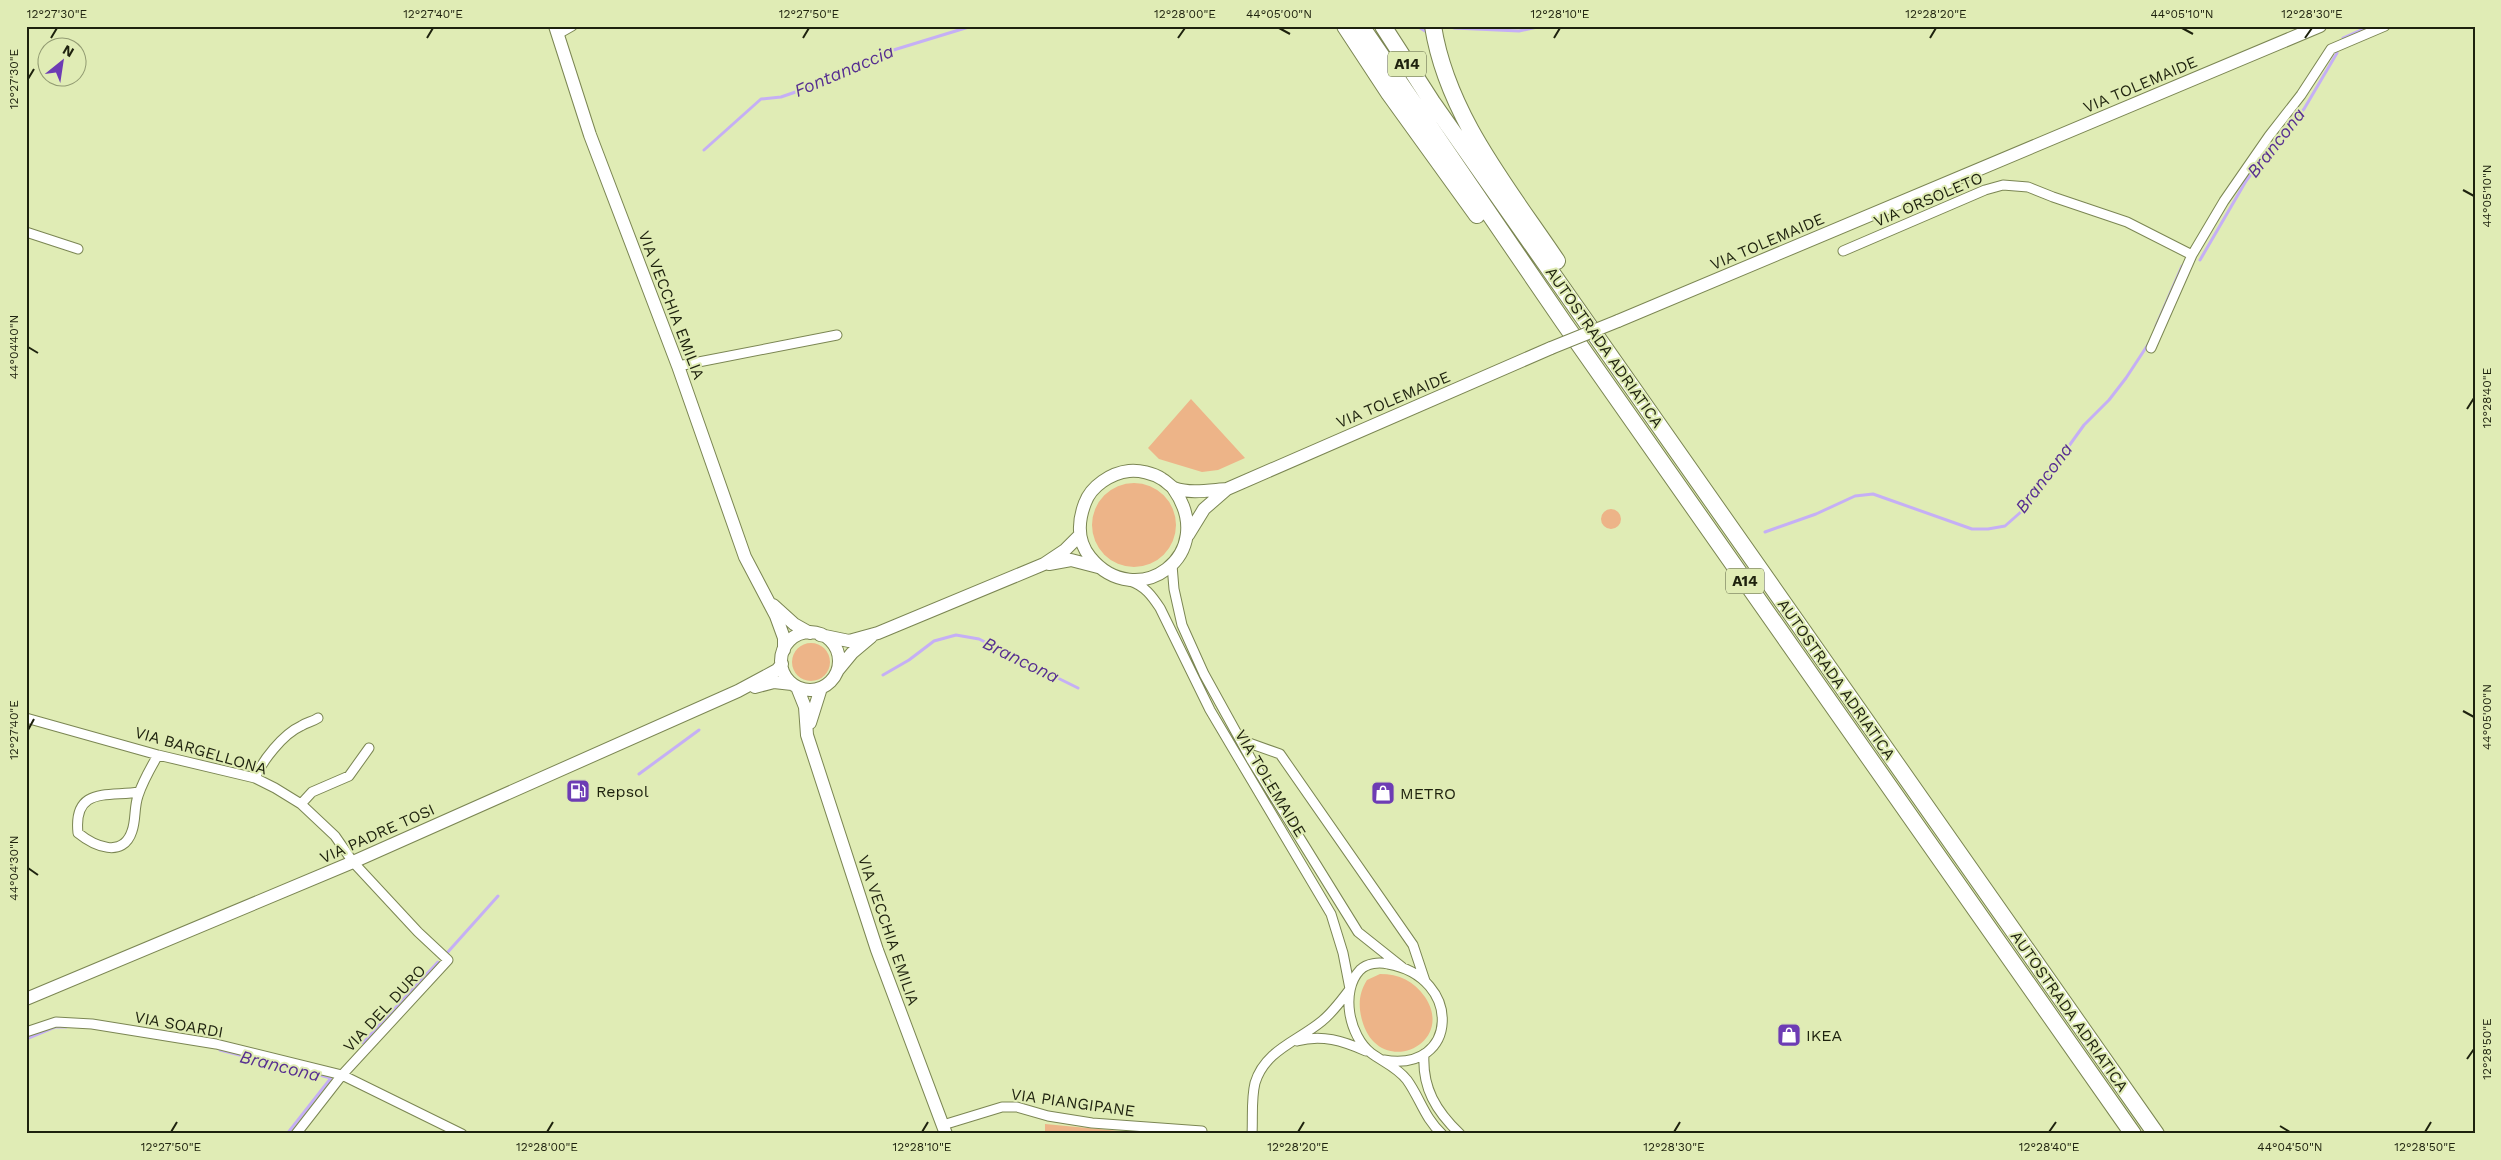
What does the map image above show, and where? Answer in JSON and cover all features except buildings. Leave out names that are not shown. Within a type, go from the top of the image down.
[{"type":"highway","points":[[1345,26],[1388,93],[1470,205],[1564,323]]},
{"type":"highway","name":"AUTOSTRADA ADRIATICA","points":[[1361,26],[1564,323],[2133,1134]]},
{"type":"highway","name":"AUTOSTRADA ADRIATICA","points":[[1383,26],[1432,102],[2156,1134]]},
{"type":"highway","points":[[1433,26],[1440,55],[1454,97],[1479,146],[1643,391],[1664,432]]},
{"type":"main road","name":"VIA TOLEMAIDE","points":[[1173,488],[1199,491],[1227,488],[1551,348],[2320,26]]},
{"type":"main road","name":"VIA VECCHIA EMILIA","points":[[556,30],[590,135],[678,366],[746,557],[763,594]]},
{"type":"main road","name":"VIA TOLEMAIDE","points":[[1098,567],[1086,552],[1080,534],[1080,516],[1087,498],[1099,484],[1113,475],[1129,471],[1145,472],[1160,478],[1173,488],[1183,502],[1188,518],[1188,535]]},
{"type":"main road","name":"VIA TOLEMAIDE","points":[[1044,564],[1071,560],[1098,567],[1112,576],[1128,580],[1144,580],[1159,574],[1172,565],[1183,551],[1188,535],[1204,509],[1227,488]]},
{"type":"main road","name":"VIA TOLEMAIDE","points":[[815,634],[849,641],[878,633],[1044,564],[1064,550],[1080,534]]},
{"type":"main road","points":[[763,594],[782,615],[802,629],[830,640],[839,656],[837,672]]},
{"type":"main road","points":[[763,594],[776,616],[784,638],[782,664],[786,678],[795,685]]},
{"type":"main road","name":"VIA TOLEMAIDE","points":[[821,688],[831,682],[837,672],[863,643],[878,633]]},
{"type":"main road","points":[[784,650],[790,640],[797,636],[815,634]]},
{"type":"main road","points":[[738,691],[777,670],[782,664]]},
{"type":"main road","points":[[738,691],[774,682],[795,685],[807,690],[821,688],[813,709],[808,735]]},
{"type":"main road","name":"VIA VECCHIA EMILIA","points":[[795,685],[804,707],[808,735],[877,950],[944,1129]]},
{"type":"main road","name":"VIA PADRE TOSI","points":[[26,999],[353,862],[738,691]]},
{"type":"street","points":[[556,30],[572,26]]},
{"type":"street","points":[[2151,348],[2192,255],[2230,193],[2269,136],[2301,95],[2331,49],[2385,26]]},
{"type":"street","name":"VIA ORSOLETO","points":[[1844,251],[1985,190],[2003,185],[2028,187],[2127,222],[2192,255]]},
{"type":"street","points":[[26,232],[78,249]]},
{"type":"street","points":[[678,366],[837,335]]},
{"type":"street","name":"VIA TOLEMAIDE","points":[[1172,565],[1174,589],[1182,625],[1204,674],[1238,736],[1358,932],[1402,967],[1425,981],[1435,991],[1441,1004],[1443,1018],[1441,1032],[1434,1044],[1424,1054],[1411,1060],[1398,1062],[1384,1060]]},
{"type":"street","name":"VIA TOLEMAIDE","points":[[1128,580],[1140,584],[1152,595],[1160,608],[1210,710],[1331,914],[1344,953],[1350,989],[1351,1018],[1361,1043],[1371,1053]]},
{"type":"street","name":"VIA BARGELLONA","points":[[26,718],[82,731],[158,755],[255,778],[301,804],[335,836],[353,862],[418,932],[448,960]]},
{"type":"street","points":[[255,778],[261,765],[281,742],[300,726],[311,723],[318,718]]},
{"type":"street","points":[[1238,736],[1249,743],[1280,754],[1413,945],[1425,981]]},
{"type":"street","points":[[301,804],[312,792],[350,776],[369,748]]},
{"type":"street","points":[[139,792],[101,794],[90,798],[82,805],[77,819],[78,833],[103,848],[114,848],[125,843],[132,831],[139,792],[158,755]]},
{"type":"street","name":"VIA DEL DURO","points":[[296,1134],[342,1076],[448,960]]},
{"type":"street","name":"VIA TOLEMAIDE","points":[[1252,1134],[1255,1083],[1273,1055],[1321,1022],[1339,1004],[1350,989],[1355,977],[1365,966],[1386,964],[1402,967]]},
{"type":"street","name":"VIA SOARDI","points":[[26,1032],[56,1022],[92,1024],[216,1044],[342,1076],[462,1134]]},
{"type":"street","name":"VIA TOLEMAIDE","points":[[1287,1044],[1308,1038],[1326,1038],[1347,1043],[1384,1060],[1399,1071],[1408,1082],[1425,1114],[1442,1134]]},
{"type":"street","points":[[1424,1054],[1423,1069],[1429,1093],[1443,1118],[1460,1134]]},
{"type":"street","name":"VIA PIANGIPANE","points":[[944,1129],[1002,1106],[1017,1107],[1048,1116],[1092,1123],[1202,1130]]},
{"type":"shaded area","points":[[1191,399],[1245,458],[1218,470],[1202,472],[1159,459],[1148,448]]},
{"type":"shaded area","points":[[1134,483],[1150,486],[1164,495],[1173,509],[1176,525],[1173,541],[1164,555],[1150,564],[1134,567],[1118,564],[1104,555],[1095,541],[1092,525],[1095,509],[1104,495],[1118,486]]},
{"type":"shaded area","points":[[1607,509],[1615,509],[1621,515],[1621,523],[1615,529],[1607,529],[1601,523],[1601,515]]},
{"type":"shaded area","points":[[811,643],[825,648],[830,662],[825,676],[811,681],[797,676],[792,662],[797,648]]},
{"type":"shaded area","points":[[1380,974],[1394,975],[1406,980],[1421,991],[1425,997],[1432,1014],[1431,1029],[1423,1041],[1412,1049],[1397,1052],[1383,1048],[1371,1038],[1362,1020],[1360,1004],[1362,990],[1367,980]]},
{"type":"shaded area","points":[[1045,1124],[1141,1133],[1141,1134],[1045,1134]]},
{"type":"waterway","name":"Fontanaccia","points":[[704,150],[761,99],[781,97],[813,86],[887,52],[972,26]]},
{"type":"waterway","name":"Fontanaccia","points":[[1417,26],[1425,31]]},
{"type":"waterway","name":"Fontanaccia","points":[[1454,28],[1519,31],[1542,26]]},
{"type":"waterway","name":"Brancona","points":[[2343,38],[2370,26]]},
{"type":"waterway","name":"Brancona","points":[[2200,260],[2246,181],[2284,130],[2304,109],[2337,53]]},
{"type":"waterway","name":"Brancona","points":[[2156,326],[2182,266]]},
{"type":"waterway","name":"Brancona","points":[[1765,532],[1816,514],[1855,496],[1873,494],[1972,529],[2005,526],[2022,511],[2084,425],[2109,400],[2126,378],[2149,343]]},
{"type":"waterway","name":"Brancona","points":[[883,675],[909,660],[934,641],[956,635],[979,639],[1078,688]]},
{"type":"waterway","name":"Brancona","points":[[639,774],[699,730]]},
{"type":"waterway","name":"Brancona","points":[[447,953],[498,896]]},
{"type":"waterway","name":"Brancona","points":[[363,1043],[438,962]]},
{"type":"waterway","name":"Brancona","points":[[26,1039],[55,1027],[66,1027]]},
{"type":"waterway","name":"Brancona","points":[[220,1050],[331,1078],[287,1134]]},
{"type":"place","name":"Repsol","points":[[578,791]]},
{"type":"place","name":"METRO","points":[[1383,793]]},
{"type":"place","name":"IKEA","points":[[1789,1035]]}]
